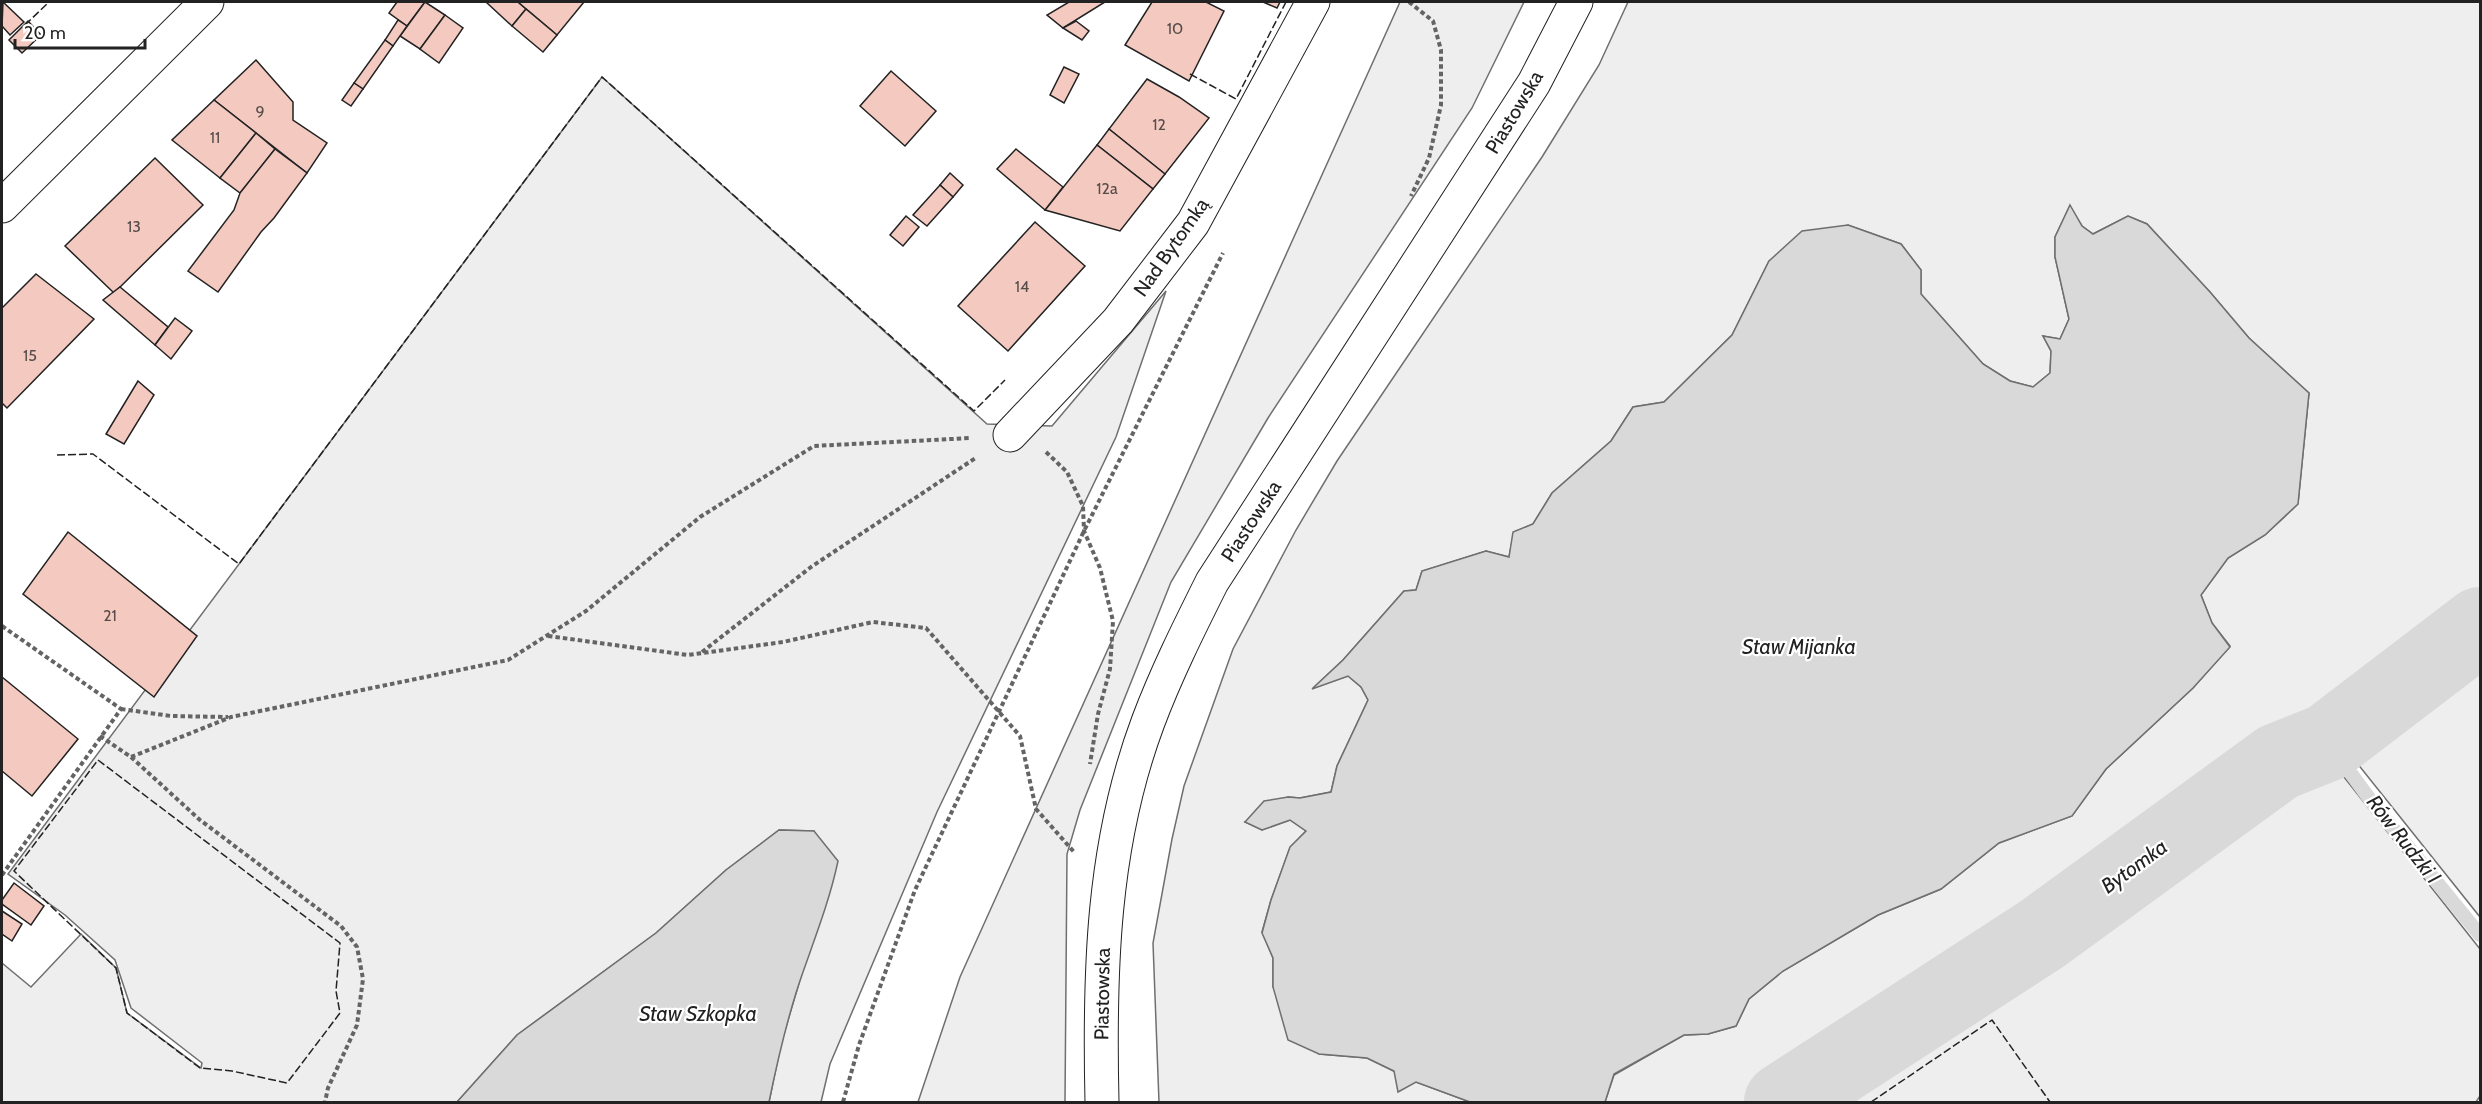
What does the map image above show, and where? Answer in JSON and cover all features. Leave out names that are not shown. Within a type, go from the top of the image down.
[{"type":"street","points":[[2,206],[207,2]]},
{"type":"street","name":"Nad Bytomką","points":[[1010,435],[1118,321],[1193,223],[1313,2]]},
{"type":"street","name":"Piastowska","points":[[1102,1102],[1100,1006],[1106,904],[1126,798],[1148,723],[1177,653],[1212,582],[1528,92],[1576,2]]},
{"type":"path","points":[[1409,2],[1433,21],[1441,50],[1441,105],[1429,158],[1411,197]]},
{"type":"path","points":[[843,1102],[859,1045],[915,890],[1084,531],[1227,245]]},
{"type":"path","points":[[700,653],[811,567],[1010,435]]},
{"type":"path","points":[[131,757],[231,717],[508,660],[586,611],[700,517],[814,446],[1010,435],[1041,447],[1067,472],[1083,506],[1084,531],[1100,568],[1113,621],[1110,669],[1098,714],[1090,768]]},
{"type":"path","points":[[547,636],[688,655],[783,642],[873,622],[926,628],[1020,736],[1035,809],[1080,858]]},
{"type":"path","points":[[2,626],[121,709],[171,716],[231,717]]},
{"type":"path","points":[[2,875],[121,709]]},
{"type":"path","points":[[100,736],[131,757],[200,820],[341,926],[357,947],[363,979],[357,1025],[328,1088],[325,1102]]},
{"type":"shaded area","points":[[1400,2],[1524,2],[1472,108],[1268,418],[1171,582],[1080,810],[1067,854],[1065,1102],[918,1102],[960,977]]},
{"type":"shaded area","points":[[1628,2],[2480,2],[2480,618],[2331,725],[2221,786],[2024,942],[1760,1102],[1605,1102],[1614,1075],[1684,1035],[1708,1034],[1736,1026],[1749,999],[1783,971],[1878,915],[1941,889],[1999,843],[2072,816],[2106,769],[2193,688],[2230,646],[2212,623],[2201,595],[2228,558],[2265,535],[2298,504],[2309,393],[2249,338],[2147,224],[2128,216],[2093,234],[2082,226],[2070,206],[2055,237],[2055,257],[2069,319],[2060,339],[2043,336],[2051,351],[2050,373],[2033,387],[2010,381],[1983,364],[1921,294],[1921,270],[1901,244],[1848,225],[1769,261],[1732,335],[1664,402],[1633,407],[1611,441],[1552,493],[1533,524],[1514,532],[1509,557],[1486,551],[1422,571],[1416,590],[1404,591],[1343,660],[1313,688],[1348,676],[1361,687],[1368,700],[1337,766],[1331,792],[1300,798],[1288,797],[1245,822],[1262,830],[1290,820],[1306,831],[1290,848],[1262,932],[1273,958],[1273,987],[1319,1054],[1367,1058],[1416,1082],[1470,1102],[1159,1102],[1153,943],[1184,786],[1233,649],[1296,530],[1337,461],[1542,157],[1599,65]]},
{"type":"shaded area","points":[[602,77],[987,424],[1052,426],[1166,291],[1116,437],[937,812],[830,1064],[821,1102],[769,1102],[781,1044],[802,973],[814,831],[779,830],[726,870],[656,933],[517,1035],[457,1102],[2,1102],[2,963],[31,987],[81,934],[116,968],[127,1013],[201,1068],[202,1063],[131,1008],[115,960],[65,915],[8,874]]},
{"type":"shaded area","points":[[2480,646],[2480,917],[2341,743]]},
{"type":"shaded area","points":[[2325,753],[2480,949],[2480,1096],[2476,1102],[1796,1102],[2037,950],[2283,770]]},
{"type":"water","name":"Staw Mijanka","points":[[2070,205],[2082,226],[2093,234],[2128,216],[2147,224],[2249,338],[2309,393],[2298,504],[2265,535],[2228,558],[2201,595],[2212,623],[2230,647],[2193,688],[2106,769],[2072,816],[1999,843],[1941,889],[1878,915],[1783,971],[1749,999],[1736,1026],[1708,1034],[1684,1035],[1614,1074],[1605,1102],[1470,1102],[1416,1082],[1398,1092],[1394,1071],[1367,1058],[1319,1054],[1288,1040],[1273,987],[1273,958],[1262,933],[1290,847],[1306,831],[1290,820],[1262,830],[1245,822],[1264,801],[1288,797],[1300,798],[1331,792],[1337,766],[1368,700],[1361,687],[1348,676],[1312,689],[1343,660],[1404,591],[1416,590],[1422,571],[1486,551],[1509,557],[1513,532],[1533,524],[1552,493],[1611,441],[1633,407],[1664,402],[1732,335],[1769,261],[1802,231],[1848,225],[1901,244],[1921,270],[1921,294],[1983,364],[2010,381],[2033,387],[2050,373],[2051,351],[2043,336],[2060,339],[2069,319],[2055,257],[2055,237]]},
{"type":"water","name":"Staw Szkopka","points":[[779,830],[814,831],[838,861],[827,903],[793,1004],[769,1102],[457,1102],[517,1035],[656,933],[726,870]]},
{"type":"building","points":[[3,2],[24,22],[10,35],[2,26]]},
{"type":"building","points":[[397,2],[425,2],[407,26],[389,13]]},
{"type":"building","points":[[425,2],[445,15],[420,49],[400,36]]},
{"type":"building","points":[[486,2],[518,2],[526,9],[512,26]]},
{"type":"building","points":[[518,2],[584,2],[557,35]]},
{"type":"building","points":[[1069,2],[1105,2],[1063,28],[1047,15]]},
{"type":"building","points":[[1152,2],[1206,2],[1224,11],[1189,81],[1125,45]]},
{"type":"building","points":[[1263,2],[1280,2],[1277,8]]},
{"type":"building","points":[[526,9],[557,35],[543,52],[512,26]]},
{"type":"building","points":[[445,15],[463,28],[439,63],[420,49]]},
{"type":"building","points":[[398,20],[407,26],[393,46],[385,40]]},
{"type":"building","points":[[28,21],[41,35],[22,53],[9,40]]},
{"type":"building","points":[[1076,21],[1089,31],[1082,40],[1063,28]]},
{"type":"building","points":[[385,40],[393,46],[363,89],[354,83]]},
{"type":"building","points":[[256,60],[293,102],[293,120],[327,143],[307,173],[214,100]]},
{"type":"building","points":[[1064,67],[1079,74],[1064,103],[1050,95]]},
{"type":"building","points":[[891,71],[936,111],[905,146],[860,106]]},
{"type":"building","points":[[1147,79],[1179,97],[1209,118],[1165,174],[1109,129]]},
{"type":"building","points":[[354,83],[363,89],[351,106],[342,100]]},
{"type":"building","points":[[214,100],[256,133],[220,178],[172,140]]},
{"type":"building","points":[[1109,129],[1165,174],[1153,189],[1097,145]]},
{"type":"building","points":[[256,133],[275,149],[240,193],[220,178]]},
{"type":"building","points":[[1097,145],[1153,189],[1120,231],[1045,210]]},
{"type":"building","points":[[275,149],[307,173],[218,292],[188,271],[234,210],[240,193]]},
{"type":"building","points":[[1016,149],[1063,187],[1045,210],[997,169]]},
{"type":"building","points":[[155,158],[203,205],[114,293],[65,246]]},
{"type":"building","points":[[950,173],[963,185],[953,197],[940,185]]},
{"type":"building","points":[[940,185],[953,197],[927,226],[913,215]]},
{"type":"building","points":[[906,216],[919,227],[903,246],[890,235]]},
{"type":"building","points":[[1035,222],[1085,266],[1008,351],[958,306]]},
{"type":"building","points":[[36,274],[94,319],[7,408],[2,403],[2,308]]},
{"type":"building","points":[[120,287],[168,327],[155,345],[103,300]]},
{"type":"building","points":[[175,318],[192,331],[171,359],[155,345]]},
{"type":"building","points":[[138,381],[154,395],[124,444],[106,434]]},
{"type":"building","points":[[68,532],[197,636],[154,697],[23,594]]},
{"type":"building","points":[[2,677],[78,739],[32,796],[2,771]]},
{"type":"building","points":[[14,883],[44,906],[31,925],[2,904],[2,900]]},
{"type":"building","points":[[2,911],[22,924],[12,941],[2,934]]},
{"type":"waterway","name":"Bytomka","points":[[1783,1102],[2042,934],[2278,762],[2328,742],[2480,626]]},
{"type":"waterway","name":"Rów Rudzki I","points":[[2328,742],[2374,805],[2480,935]]},
{"type":"fence","points":[[25,25],[49,2]]},
{"type":"fence","points":[[1190,74],[1236,99],[1286,2]]},
{"type":"fence","points":[[57,455],[93,454],[239,564],[602,77],[974,411],[1005,380]]},
{"type":"fence","points":[[98,760],[340,943],[336,991],[340,1013],[287,1083],[232,1071],[200,1068],[127,1013],[116,968],[14,871],[98,760]]},
{"type":"fence","points":[[1871,1102],[1992,1020],[2050,1102]]}]
